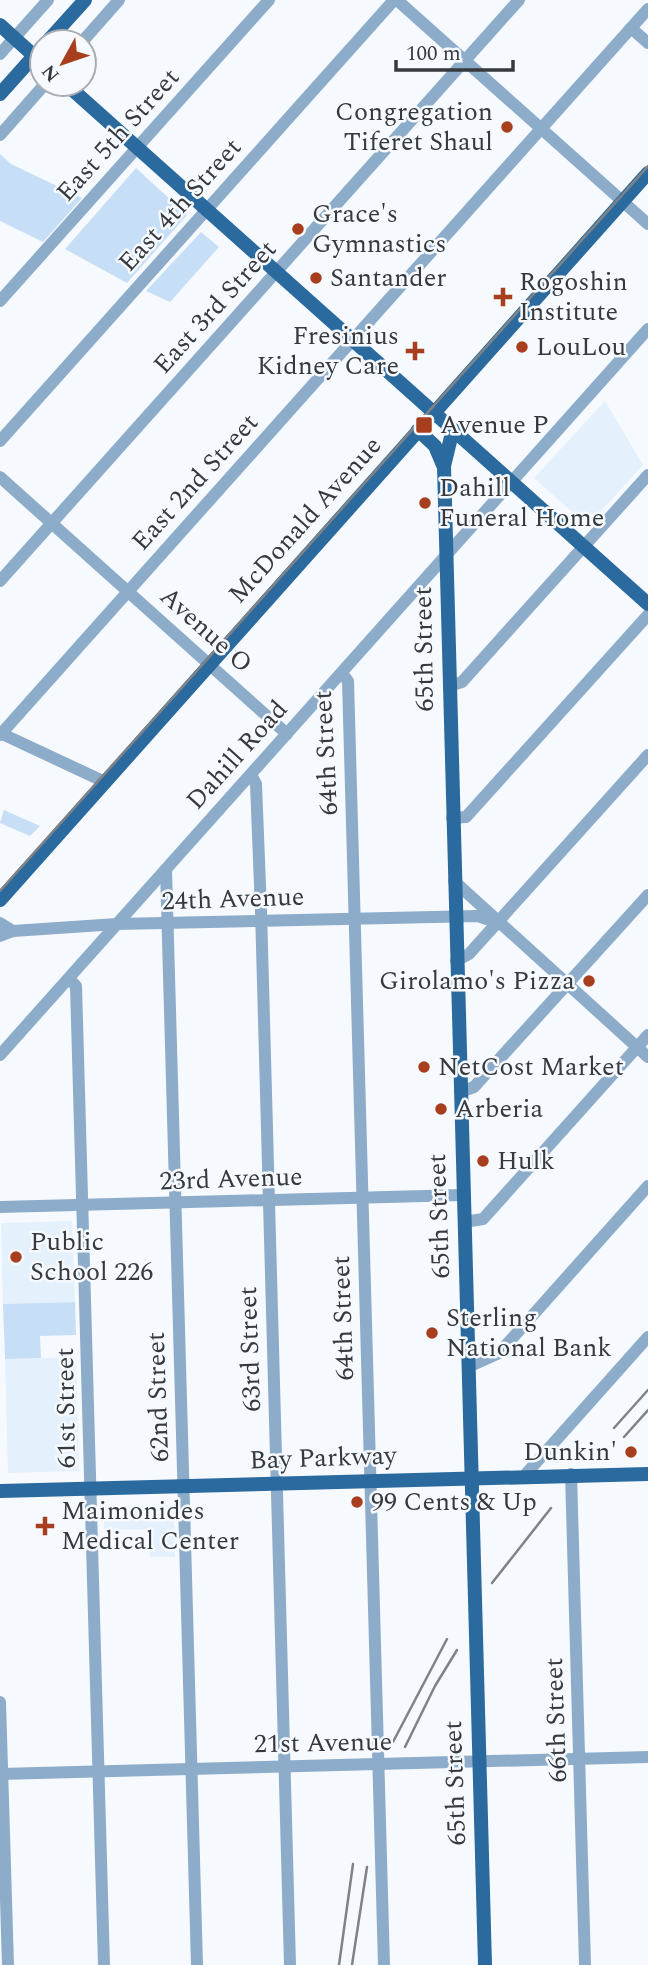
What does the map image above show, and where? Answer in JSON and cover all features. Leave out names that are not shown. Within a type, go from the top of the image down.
[{"type":"main road","points":[[60,28],[85,0]]},
{"type":"main road","points":[[0,25],[28,48]]},
{"type":"main road","points":[[0,94],[28,66]]},
{"type":"main road","points":[[82,98],[648,604]]},
{"type":"main road","name":"McDonald Avenue","points":[[0,900],[648,173]]},
{"type":"main road","name":"65th Street","points":[[453,429],[444,466],[485,1965]]},
{"type":"main road","points":[[418,430],[435,446],[444,466]]},
{"type":"main road","name":"Bay Parkway","points":[[0,1491],[525,1475],[648,1474]]},
{"type":"street","points":[[0,54],[48,0]]},
{"type":"street","points":[[94,28],[119,0]]},
{"type":"street","name":"East 5th Street","points":[[0,301],[269,0]]},
{"type":"street","points":[[396,0],[648,224]]},
{"type":"street","name":"East 4th Street","points":[[0,441],[396,0]]},
{"type":"street","name":"East 3rd Street","points":[[0,581],[519,0]]},
{"type":"street","name":"East 2nd Street","points":[[1,734],[648,9]]},
{"type":"street","points":[[631,28],[648,43]]},
{"type":"street","points":[[0,135],[33,98]]},
{"type":"street","name":"Dahill Road","points":[[0,1055],[648,329]]},
{"type":"street","points":[[449,686],[462,682],[648,475]]},
{"type":"street","name":"Avenue O","points":[[0,477],[287,734]]},
{"type":"street","points":[[452,818],[466,817],[648,615]]},
{"type":"street","name":"64th Street","points":[[342,673],[348,681],[384,1965]]},
{"type":"street","points":[[1,734],[105,782]]},
{"type":"street","points":[[456,961],[469,954],[498,923],[648,755]]},
{"type":"street","name":"63rd Street","points":[[251,775],[256,783],[261,921],[290,1965]]},
{"type":"street","name":"62nd Street","points":[[166,869],[197,1965]]},
{"type":"street","points":[[454,881],[648,1057]]},
{"type":"street","points":[[460,1092],[474,1087],[648,895]]},
{"type":"street","points":[[455,916],[478,916],[498,923]]},
{"type":"street","name":"24th Avenue","points":[[0,936],[13,931],[117,924],[455,916]]},
{"type":"street","points":[[0,923],[13,931]]},
{"type":"street","name":"61st Street","points":[[69,979],[76,986],[104,1965]]},
{"type":"street","points":[[464,1222],[482,1219],[648,1035]]},
{"type":"street","points":[[468,1367],[499,1353],[648,1186]]},
{"type":"street","name":"23rd Avenue","points":[[0,1208],[463,1195]]},
{"type":"street","points":[[525,1475],[648,1337]]},
{"type":"street","name":"66th Street","points":[[571,1474],[585,1965]]},
{"type":"street","points":[[0,1702],[8,1965]]},
{"type":"street","name":"21st Avenue","points":[[1,1774],[648,1757]]},
{"type":"shaded area","points":[[0,154],[11,164],[82,198],[43,242],[0,221]]},
{"type":"shaded area","points":[[136,168],[187,215],[127,283],[65,249]]},
{"type":"shaded area","points":[[201,232],[219,247],[170,302],[146,291]]},
{"type":"shaded area","points":[[605,401],[643,465],[588,526],[534,478]]},
{"type":"shaded area","points":[[4,810],[40,826],[30,836],[0,823]]},
{"type":"shaded area","points":[[72,1221],[75,1302],[3,1304],[1,1223]]},
{"type":"shaded area","points":[[75,1302],[76,1335],[40,1336],[41,1358],[5,1359],[3,1304]]},
{"type":"shaded area","points":[[76,1357],[79,1471],[8,1473],[5,1359]]},
{"type":"shaded area","points":[[174,1505],[175,1557],[150,1557],[149,1529],[104,1530],[103,1506]]},
{"type":"railway","points":[[0,891],[648,166]]},
{"type":"railway","points":[[614,1428],[648,1390]]},
{"type":"railway","points":[[624,1437],[648,1410]]},
{"type":"railway","points":[[492,1583],[551,1508]]},
{"type":"railway","points":[[393,1742],[447,1639]]},
{"type":"railway","points":[[405,1747],[435,1686],[457,1650]]},
{"type":"railway","points":[[339,1965],[353,1864]]},
{"type":"railway","points":[[352,1965],[367,1867]]},
{"type":"place","name":"Congregation Tiferet Shaul","points":[[507,127]]},
{"type":"place","name":"Grace's Gymnastics","points":[[298,229]]},
{"type":"place","name":"Santander","points":[[316,278]]},
{"type":"place","name":"Rogoshin Institute","points":[[503,297]]},
{"type":"place","name":"LouLou","points":[[522,347]]},
{"type":"place","name":"Fresinius Kidney Care","points":[[415,351]]},
{"type":"place","name":"Avenue P","points":[[424,425]]},
{"type":"place","name":"Dahill Funeral Home","points":[[425,503]]},
{"type":"place","name":"Girolamo's Pizza","points":[[589,981]]},
{"type":"place","name":"NetCost Market","points":[[424,1067]]},
{"type":"place","name":"Arberia","points":[[441,1109]]},
{"type":"place","name":"Hulk","points":[[483,1161]]},
{"type":"place","name":"Public School 226","points":[[16,1257]]},
{"type":"place","name":"Sterling National Bank","points":[[432,1333]]},
{"type":"place","name":"Dunkin'","points":[[631,1452]]},
{"type":"place","name":"99 Cents & Up","points":[[357,1502]]},
{"type":"place","name":"Maimonides Medical Center","points":[[45,1526]]}]
